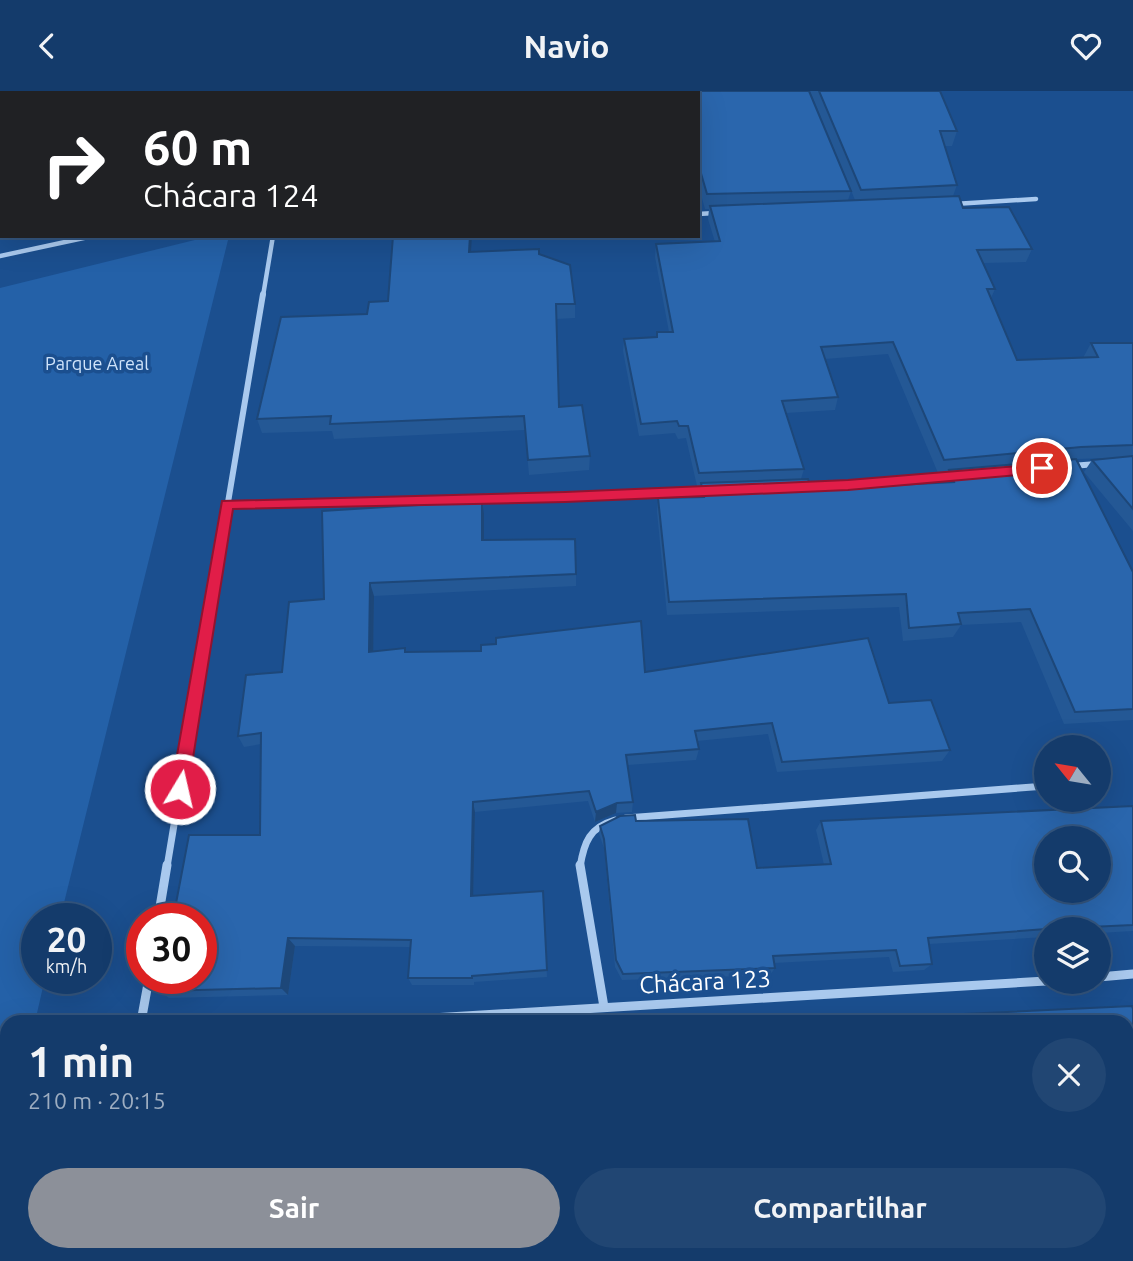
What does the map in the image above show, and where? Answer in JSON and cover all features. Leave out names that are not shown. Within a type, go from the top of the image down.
[{"type":"street","points":[[945,205],[1036,199]]},
{"type":"street","points":[[700,214],[724,213]]},
{"type":"street","points":[[0,256],[84,238]]},
{"type":"street","points":[[161,903],[273,238]]},
{"type":"street","points":[[1068,467],[1107,464]]},
{"type":"street","points":[[793,487],[964,476]]},
{"type":"street","points":[[227,504],[712,491]]},
{"type":"street","points":[[604,1007],[580,865],[589,834],[600,824],[618,819],[745,807],[1034,787]]},
{"type":"street","points":[[1111,976],[1133,974]]},
{"type":"street","name":"Chácara 123","points":[[477,1015],[1034,982]]},
{"type":"street","points":[[142,1015],[146,994]]},
{"type":"green space","name":"Parque Areal","points":[[203,238],[229,238],[64,903],[21,903],[21,994],[41,994],[37,1015],[0,1015],[0,288]]},
{"type":"building","points":[[700,91],[809,91],[851,191],[707,194],[700,170]]},
{"type":"building","points":[[819,91],[940,91],[957,131],[940,131],[957,185],[861,190]]},
{"type":"building","points":[[959,196],[963,208],[1009,207],[1032,249],[977,250],[995,289],[987,289],[1017,360],[1098,357],[1091,343],[1133,343],[1133,445],[1081,447],[944,460],[893,342],[821,347],[838,397],[782,401],[804,469],[699,473],[688,426],[679,426],[677,421],[641,424],[624,339],[657,337],[657,332],[673,332],[656,244],[720,241],[710,206]]},
{"type":"building","points":[[393,238],[470,238],[469,252],[539,249],[539,254],[570,265],[575,304],[556,304],[559,407],[582,405],[590,456],[528,460],[524,416],[330,424],[331,416],[257,419],[281,317],[367,314],[369,302],[388,301]]},
{"type":"building","points":[[1133,456],[1133,509],[1092,460]]},
{"type":"building","points":[[1076,459],[1133,572],[1133,709],[1075,712],[1030,609],[958,613],[961,624],[909,628],[906,594],[669,602],[658,498],[704,497],[701,483],[808,479],[811,489],[816,489],[954,482],[949,470]]},
{"type":"building","points":[[482,501],[482,540],[575,539],[576,574],[370,583],[369,652],[405,648],[405,652],[481,651],[481,645],[496,644],[496,638],[641,621],[645,672],[868,638],[889,703],[931,700],[950,750],[782,762],[772,723],[695,731],[699,749],[626,755],[633,802],[617,803],[596,812],[589,791],[473,802],[471,896],[543,891],[547,970],[472,978],[408,978],[411,940],[288,938],[281,988],[217,990],[217,903],[176,903],[189,835],[260,835],[261,733],[238,736],[246,675],[282,672],[289,602],[324,599],[322,511]]},
{"type":"building","points":[[1133,806],[1133,925],[1111,926],[1111,917],[1034,917],[1034,930],[928,938],[932,964],[900,966],[896,950],[773,956],[775,968],[623,974],[616,960],[604,839],[600,826],[620,816],[635,815],[636,821],[748,819],[757,868],[831,864],[821,821],[1034,811],[1111,812],[1111,807]]},
{"type":"building","points":[[1132,1006],[1133,1009],[1133,1015],[943,1015]]},
{"type":"route","points":[[180,789],[227,504],[565,497],[873,484],[1042,468]]}]
